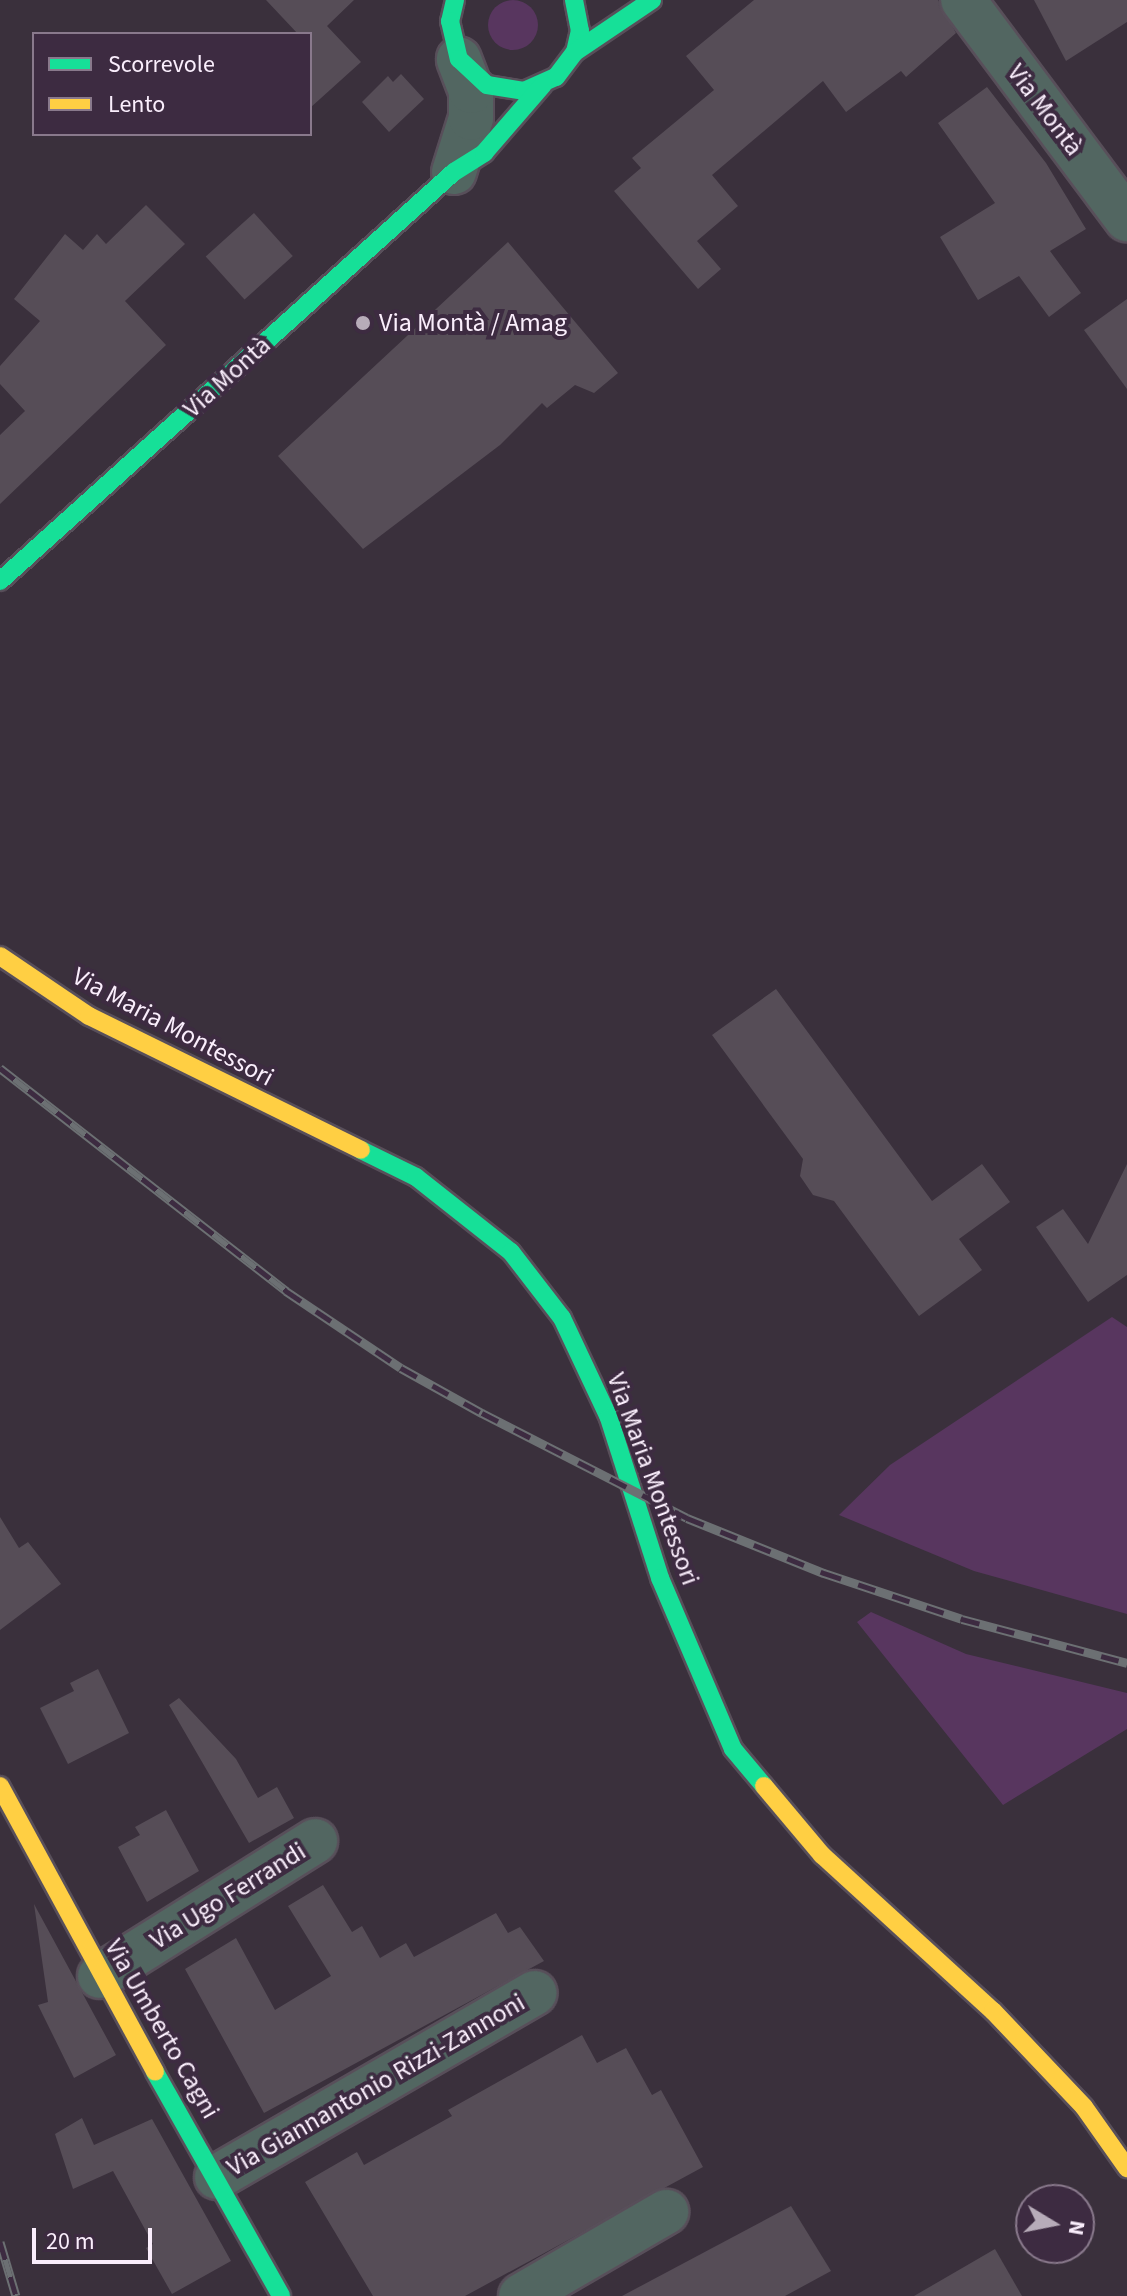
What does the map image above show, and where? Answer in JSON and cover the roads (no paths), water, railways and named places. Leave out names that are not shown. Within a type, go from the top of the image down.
[{"type":"street","points":[[439,0],[471,91],[471,118],[454,172]]},
{"type":"street","points":[[455,0],[454,40],[487,85],[505,91],[543,85]]},
{"type":"street","points":[[574,0],[580,31],[575,52]]},
{"type":"street","name":"Via Montà","points":[[0,581],[454,172],[509,130],[543,85],[575,52],[652,0]]},
{"type":"street","name":"Via Montà","points":[[963,0],[1127,219]]},
{"type":"street","name":"Via Maria Montessori","points":[[0,956],[89,1016],[416,1177],[511,1252],[562,1318],[609,1418],[660,1578],[733,1749],[822,1855],[993,2011],[1084,2107],[1127,2168]]},
{"type":"street","name":"Via Umberto Cagni","points":[[0,1786],[100,1976],[217,2177],[281,2296]]},
{"type":"street","name":"Via Ugo Ferrandi","points":[[100,1976],[315,1841]]},
{"type":"street","name":"Via Giannantonio Rizzi-Zannoni","points":[[217,2177],[535,1993]]},
{"type":"street","points":[[521,2296],[666,2212]]},
{"type":"railway","points":[[0,1068],[286,1291],[401,1368],[482,1413],[687,1518],[824,1573],[962,1619],[1127,1663]]},
{"type":"railway","points":[[0,2242],[16,2296]]},
{"type":"place","name":"Via Montà / Amag","points":[[363,323]]}]
